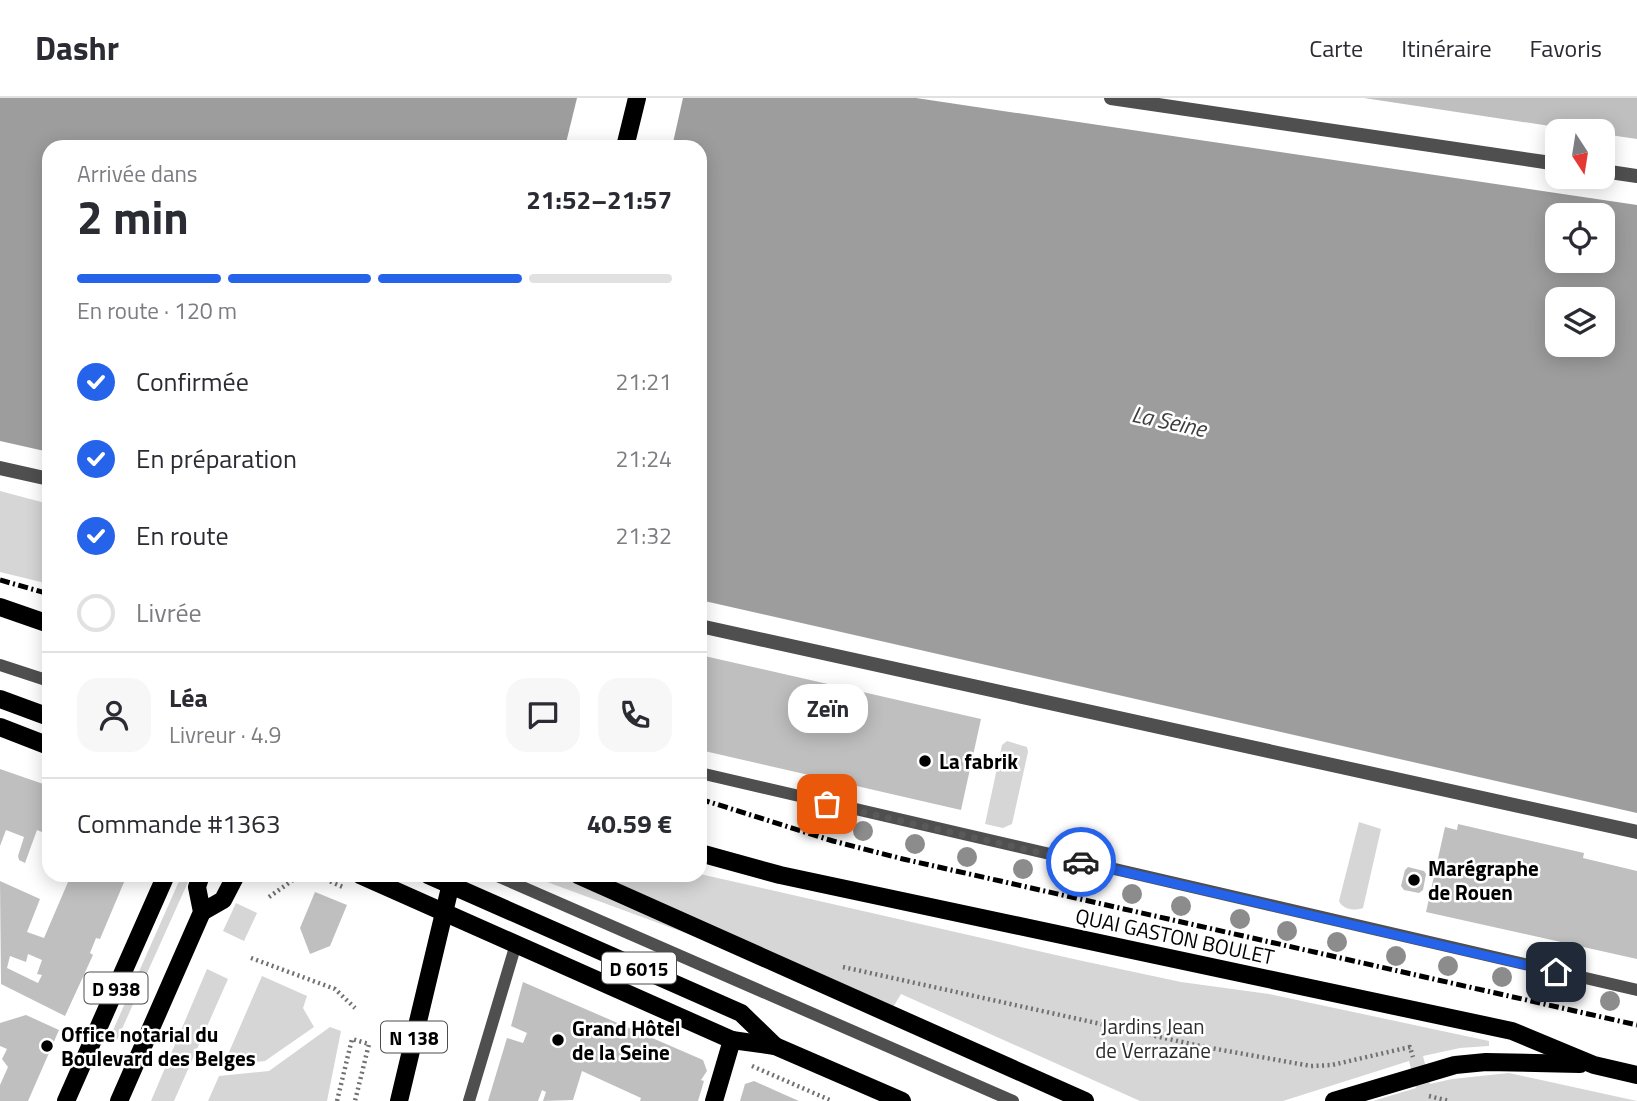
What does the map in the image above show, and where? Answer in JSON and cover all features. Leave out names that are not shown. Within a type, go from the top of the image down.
[{"type":"main road","points":[[627,140],[637,98]]},
{"type":"main road","points":[[0,607],[42,622]]},
{"type":"main road","points":[[0,699],[42,714]]},
{"type":"main road","points":[[0,727],[42,743]]},
{"type":"main road","name":"QUAI GASTON BOULET","points":[[707,855],[780,875],[1512,1031],[1594,1065],[1637,1074]]},
{"type":"main road","name":"D 938","points":[[66,1101],[163,882]]},
{"type":"main road","points":[[119,1101],[202,912],[197,887],[199,882]]},
{"type":"main road","points":[[202,912],[223,900],[232,882]]},
{"type":"main road","name":"D 6015","points":[[376,882],[732,1040],[775,1046],[902,1101]]},
{"type":"main road","name":"D 6015","points":[[444,882],[741,1013],[775,1046]]},
{"type":"main road","name":"N 138","points":[[399,1101],[451,882]]},
{"type":"main road","points":[[594,882],[1085,1101]]},
{"type":"main road","points":[[714,1101],[732,1040]]},
{"type":"main road","points":[[1334,1101],[1455,1065],[1486,1062],[1594,1065]]},
{"type":"street","points":[[1111,98],[1545,162]]},
{"type":"street","points":[[1615,173],[1637,176]]},
{"type":"street","points":[[0,468],[42,477]]},
{"type":"street","points":[[707,628],[1637,832]]},
{"type":"lane","points":[[0,665],[42,679]]},
{"type":"lane","points":[[707,775],[1637,990]]},
{"type":"lane","points":[[511,882],[1013,1101]]},
{"type":"lane","points":[[470,1101],[516,944]]},
{"type":"path","points":[[270,897],[290,882]]},
{"type":"path","points":[[251,958],[335,989],[355,1008]]},
{"type":"path","points":[[839,967],[1205,1047],[1311,1066],[1332,1065],[1410,1047],[1427,1098],[1449,1101]]},
{"type":"path","points":[[337,1101],[352,1039],[369,1044],[355,1101]]},
{"type":"path","points":[[752,1066],[832,1101]]},
{"type":"green space","points":[[0,491],[42,502],[42,582],[0,572]]},
{"type":"green space","points":[[1007,741],[1027,747],[1028,752],[1012,824],[1003,828],[985,824],[1002,745]]},
{"type":"green space","points":[[1359,822],[1381,829],[1363,908],[1353,909],[1346,908],[1339,901]]},
{"type":"green space","name":"Jardins Jean de Verrazane","points":[[707,876],[1181,982],[1269,994],[1489,1041],[1489,1046],[1460,1048],[1423,1056],[1430,1084],[1509,1073],[1637,1101],[1373,1101],[1416,1088],[1409,1061],[1283,1101],[1140,1101],[901,994],[892,1009],[547,882],[707,882]]},
{"type":"green space","points":[[179,882],[188,882],[117,1040],[110,1037]]},
{"type":"green space","points":[[236,903],[257,913],[244,941],[223,931]]},
{"type":"green space","points":[[207,969],[228,979],[174,1101],[151,1101]]},
{"type":"green space","points":[[262,976],[307,996],[303,1008],[314,1027],[265,1061],[223,1066]]},
{"type":"green space","points":[[330,1027],[341,1031],[327,1101],[208,1101],[219,1076],[269,1071]]},
{"type":"water","name":"La Seine","points":[[0,98],[916,98],[1637,205],[1637,813],[707,602],[707,140],[42,140],[42,450],[0,441]]},
{"type":"pier","points":[[577,98],[683,98],[674,140],[567,140]]},
{"type":"building","points":[[1364,98],[1637,98],[1637,139],[1615,136],[1615,119],[1545,119],[1545,125]]},
{"type":"building","points":[[707,657],[981,719],[961,810],[707,752]]},
{"type":"building","points":[[0,769],[42,784],[42,832],[37,830],[25,863],[19,860],[18,856],[24,837],[6,830],[0,846]]},
{"type":"building","points":[[1458,824],[1584,853],[1583,858],[1637,871],[1637,959],[1426,912],[1445,827],[1457,830]]},
{"type":"building","name":"Marégraphe de Rouen","points":[[1408,867],[1426,874],[1423,890],[1419,893],[1404,890],[1401,886]]},
{"type":"building","points":[[0,881],[40,899],[27,932],[44,938],[68,882],[124,882],[100,939],[96,938],[90,953],[93,955],[65,1016],[1,984]],"holes":[[[28,954],[42,960],[37,974],[42,975],[38,983],[7,968],[10,956],[26,962]]]},
{"type":"building","points":[[315,892],[347,905],[330,946],[310,954],[300,928]]},
{"type":"building","points":[[523,982],[703,1060],[707,1071],[701,1080],[704,1081],[698,1101],[640,1101],[641,1098],[582,1071],[573,1100],[543,1101],[546,1092],[542,1090],[538,1101],[488,1101],[507,1038],[523,1043],[527,1033],[511,1026]]},
{"type":"building","points":[[26,1015],[59,1030],[28,1101],[0,1101],[0,1085],[8,1067],[2,1059],[7,1049],[0,1046],[0,1023]]},
{"type":"building","points":[[754,1081],[799,1101],[740,1101],[745,1084]]},
{"type":"railway","points":[[0,580],[42,592]]},
{"type":"railway","points":[[707,801],[833,841],[903,859],[1637,1025]]},
{"type":"way so far","points":[[827,804],[1081,862]]},
{"type":"place","name":"La fabrik","points":[[925,761]]},
{"type":"place","name":"Zeïn","points":[[827,804]]},
{"type":"place","name":"Marégraphe de Rouen","points":[[1414,880]]},
{"type":"place","name":"Grand Hôtel de la Seine","points":[[558,1040]]},
{"type":"place","name":"Office notarial du Boulevard des Belges","points":[[47,1046]]},
{"type":"route","points":[[1081,862],[1556,972]]}]
